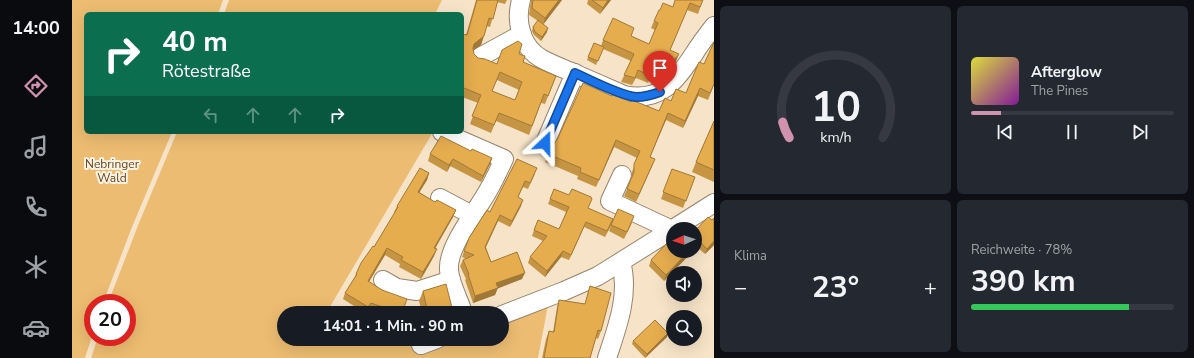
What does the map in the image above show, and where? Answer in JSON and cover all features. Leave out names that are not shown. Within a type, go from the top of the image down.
[{"type":"street","points":[[521,0],[518,12],[518,24],[532,51],[541,58],[624,95],[635,97],[648,96],[660,92],[678,77],[714,26]]},
{"type":"street","points":[[480,57],[522,34]]},
{"type":"street","points":[[545,143],[575,73]]},
{"type":"street","points":[[447,134],[504,158],[490,188],[454,246],[449,259],[451,280],[460,306]]},
{"type":"street","points":[[622,175],[610,201],[666,226]]},
{"type":"street","points":[[440,198],[472,215]]},
{"type":"street","points":[[684,222],[714,203]]},
{"type":"street","points":[[509,312],[584,283],[666,233]]},
{"type":"street","points":[[607,358],[615,332],[624,291],[624,271],[621,262]]},
{"type":"street","points":[[383,280],[397,288],[417,291],[451,280]]},
{"type":"green space","name":"Nebringer Wald","points":[[72,0],[223,0],[219,12],[84,12],[84,134],[171,134],[132,227],[106,294],[84,294],[84,346],[89,346],[85,358],[72,358]]},
{"type":"green space","points":[[229,0],[442,0],[436,12],[225,12]]},
{"type":"green space","points":[[176,134],[432,134],[330,306],[277,306],[277,346],[427,346],[432,348],[437,346],[509,346],[509,319],[548,305],[538,358],[91,358],[95,346],[136,346],[136,294],[111,294]]},
{"type":"building","points":[[477,0],[498,0],[493,19],[489,18],[484,36],[474,44],[474,54],[478,58],[497,64],[502,50],[518,41],[522,44],[519,54],[525,56],[523,62],[556,76],[548,96],[544,94],[532,126],[499,113],[494,125],[472,116],[481,95],[464,88],[464,34],[467,35]],"holes":[[[500,72],[522,82],[515,100],[492,91]]]},
{"type":"building","points":[[533,0],[559,0],[545,18],[532,8]]},
{"type":"building","points":[[592,0],[608,0],[603,8]]},
{"type":"building","points":[[675,0],[703,0],[700,7],[690,3],[670,50],[679,54],[673,61],[660,55],[651,76],[638,70],[635,78],[624,75],[634,54],[603,40],[613,18],[634,28],[631,36],[649,44],[658,23],[654,21],[663,3],[673,7]]},
{"type":"building","points":[[538,20],[548,28],[542,37],[535,32],[533,27]]},
{"type":"building","points":[[714,42],[714,84],[710,93],[700,88],[685,121],[668,113],[650,157],[655,159],[639,194],[627,189],[634,172],[634,164],[640,151],[616,140],[599,180],[580,172],[581,168],[548,154],[552,145],[557,140],[583,83],[612,96],[613,94],[631,102],[632,100],[659,111],[665,98],[671,101],[676,89],[686,93],[699,62],[704,64]]},
{"type":"building","points":[[594,43],[604,47],[598,61],[588,57]]},
{"type":"building","points":[[714,121],[714,170],[696,162]]},
{"type":"building","points":[[441,136],[471,151],[472,149],[492,158],[483,176],[453,159],[449,165],[430,154]]},
{"type":"building","points":[[517,159],[537,168],[530,183],[525,181],[518,197],[523,200],[512,221],[500,215],[485,247],[491,262],[517,252],[525,273],[496,283],[498,288],[475,296],[469,274],[463,260],[474,255],[464,251],[469,238],[487,210],[490,212]]},
{"type":"building","points":[[420,168],[429,173],[418,192],[435,202],[437,200],[456,210],[434,248],[437,249],[423,272],[401,260],[403,257],[387,248],[368,281],[382,290],[407,299],[404,306],[380,306],[371,303],[369,306],[366,306],[345,293],[357,274],[361,263],[373,246],[374,247],[398,207],[397,206]]},
{"type":"building","points":[[672,169],[695,177],[686,201],[663,192]]},
{"type":"building","points":[[554,189],[569,195],[572,189],[591,197],[592,199],[588,208],[613,219],[607,231],[586,222],[571,255],[563,251],[547,271],[530,257],[547,236],[534,230],[538,220],[559,229],[569,207],[550,199]]},
{"type":"building","points":[[618,209],[634,216],[627,232],[611,225]]},
{"type":"building","points":[[708,217],[712,220],[714,218],[714,241],[707,249],[702,244],[702,223]]},
{"type":"building","points":[[666,244],[666,258],[682,258],[675,266],[666,266],[666,275],[651,260]]},
{"type":"building","points":[[446,284],[452,306],[426,306],[423,291]]},
{"type":"building","points":[[590,286],[611,293],[601,331],[598,330],[590,358],[544,358],[549,331],[554,332],[559,300],[585,304]]},
{"type":"building","points":[[655,320],[666,331],[666,335],[647,354],[633,341]]},
{"type":"route","points":[[545,143],[575,73],[624,95],[635,97],[648,96],[660,92]]}]
